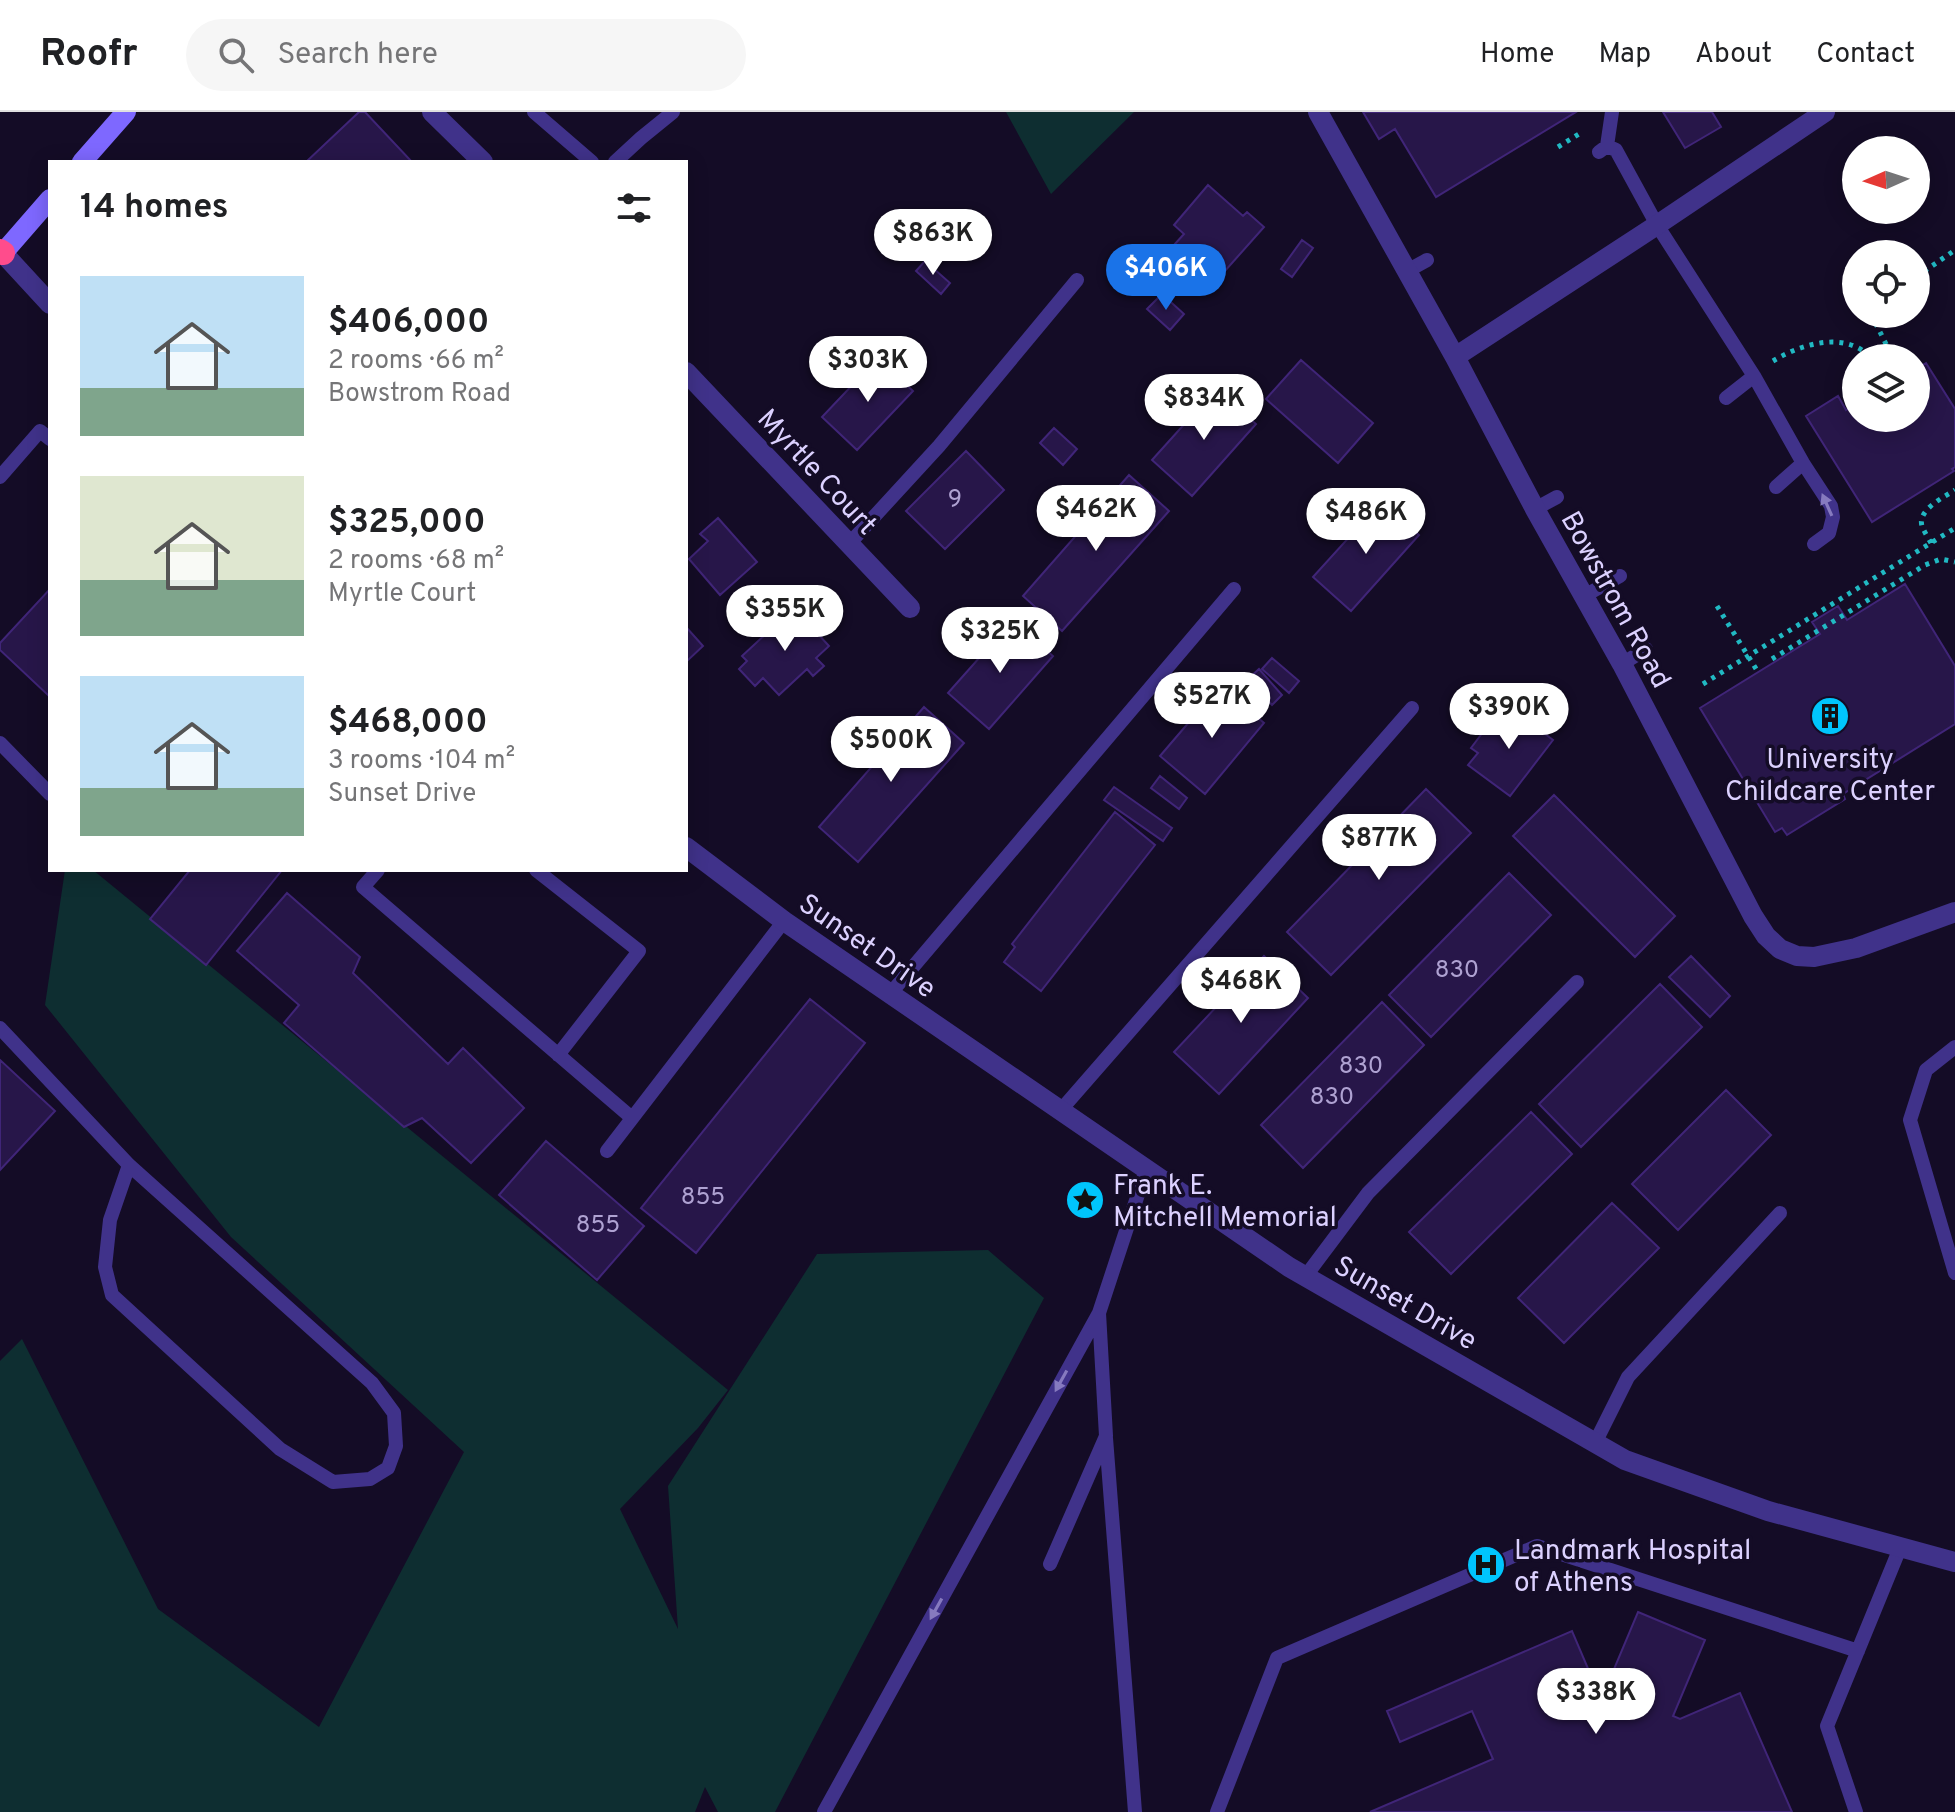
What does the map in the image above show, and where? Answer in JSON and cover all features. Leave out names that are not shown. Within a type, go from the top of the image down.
[{"type":"main road","points":[[83,160],[117,115]]},
{"type":"main road","points":[[1,252],[48,201]]},
{"type":"street","points":[[432,112],[481,160]]},
{"type":"street","name":"Bowstrom Road","points":[[1318,112],[1622,664],[1766,936],[1780,949],[1797,956],[1814,957],[1856,948],[1955,912]]},
{"type":"street","points":[[1455,357],[1825,112]]},
{"type":"street","points":[[1,252],[48,302]]},
{"type":"street","name":"Myrtle Court","points":[[688,374],[910,608]]},
{"type":"street","name":"Sunset Drive","points":[[688,849],[784,921],[1305,1277],[1625,1460],[1768,1511],[1955,1562]]},
{"type":"lane","points":[[534,112],[590,160]]},
{"type":"lane","points":[[617,160],[673,112]]},
{"type":"lane","points":[[1612,112],[1603,149],[1616,150],[1657,225],[1754,376],[1831,506],[1833,517],[1829,533],[1814,544]]},
{"type":"lane","points":[[1407,271],[1427,260]]},
{"type":"lane","points":[[849,544],[939,446],[1077,280]]},
{"type":"lane","points":[[1726,398],[1754,376]]},
{"type":"lane","points":[[0,477],[40,431],[48,437]]},
{"type":"lane","points":[[1776,487],[1803,463]]},
{"type":"lane","points":[[1535,509],[1557,497]]},
{"type":"lane","points":[[1584,596],[1620,576]]},
{"type":"lane","points":[[890,994],[1234,589]]},
{"type":"lane","points":[[1622,664],[1646,649]]},
{"type":"lane","points":[[1060,1111],[1412,708]]},
{"type":"lane","points":[[0,743],[48,792]]},
{"type":"lane","points":[[376,872],[363,887],[632,1118]]},
{"type":"lane","points":[[539,872],[639,951],[558,1055]]},
{"type":"lane","points":[[607,1151],[784,921]]},
{"type":"lane","points":[[1305,1277],[1368,1193],[1577,982]]},
{"type":"lane","points":[[0,1028],[129,1165],[372,1383],[394,1413],[396,1446],[388,1468],[370,1479],[333,1482],[280,1449],[112,1295],[105,1267],[110,1220],[129,1165]]},
{"type":"lane","points":[[1955,1047],[1926,1070],[1910,1120],[1955,1273]]},
{"type":"lane","points":[[824,1812],[1099,1313],[1146,1170]]},
{"type":"lane","points":[[1595,1443],[1628,1377],[1780,1213]]},
{"type":"lane","points":[[1099,1313],[1135,1812]]},
{"type":"lane","points":[[1050,1564],[1106,1436]]},
{"type":"lane","points":[[1217,1812],[1277,1658],[1537,1546],[1858,1651]]},
{"type":"lane","points":[[1856,1812],[1827,1726],[1900,1548]]},
{"type":"path","points":[[1930,267],[1955,250]]},
{"type":"path","points":[[1754,376],[1786,354],[1820,343],[1842,344]]},
{"type":"path","points":[[1931,543],[1921,525],[1921,518],[1925,511],[1955,490]]},
{"type":"path","points":[[1703,684],[1955,528]]},
{"type":"path","points":[[1772,659],[1925,565],[1941,559],[1955,562]]},
{"type":"path","points":[[1717,606],[1758,672]]},
{"type":"green space","points":[[1006,112],[1134,112],[1051,194]]},
{"type":"green space","points":[[65,872],[95,872],[728,1390],[698,1428],[620,1509],[678,1629],[668,1486],[817,1254],[988,1250],[1044,1298],[775,1812],[718,1812],[705,1787],[695,1812],[0,1812],[0,1361],[22,1339],[158,1609],[319,1727],[464,1452],[231,1237],[45,1005]]},
{"type":"building","points":[[359,112],[365,112],[410,160],[308,160]]},
{"type":"building","points":[[1363,112],[1576,112],[1436,197],[1395,129],[1379,139]]},
{"type":"building","points":[[1663,112],[1712,112],[1721,127],[1685,148]]},
{"type":"building","points":[[1208,185],[1243,216],[1247,212],[1264,227],[1224,272],[1210,259],[1192,279],[1165,255],[1184,234],[1174,225]]},
{"type":"building","points":[[1302,240],[1313,248],[1292,277],[1281,269]]},
{"type":"building","points":[[925,261],[950,283],[941,294],[916,271]]},
{"type":"building","points":[[1162,294],[1184,314],[1170,330],[1147,309]]},
{"type":"building","points":[[878,358],[913,391],[857,450],[822,417]]},
{"type":"building","points":[[1301,360],[1373,423],[1338,463],[1266,399]]},
{"type":"building","points":[[1930,369],[1955,409],[1954,471],[1872,522],[1806,416],[1838,396],[1842,403],[1842,432],[1930,432]]},
{"type":"building","points":[[1216,389],[1256,424],[1192,496],[1152,460]]},
{"type":"building","points":[[1054,428],[1077,449],[1063,465],[1040,443]]},
{"type":"building","points":[[966,451],[1004,490],[945,549],[906,511]]},
{"type":"building","points":[[1129,475],[1169,511],[1062,631],[1023,596]]},
{"type":"building","points":[[1382,501],[1419,535],[1351,611],[1313,577]]},
{"type":"building","points":[[718,518],[757,562],[720,595],[689,559],[708,541],[700,534]]},
{"type":"building","name":"University Childcare Center","points":[[1905,584],[1955,666],[1955,724],[1843,794],[1845,799],[1787,835],[1782,828],[1775,832],[1700,708],[1820,634],[1812,622],[1838,606],[1847,620]]},
{"type":"building","points":[[48,591],[48,695],[0,650],[0,643]]},
{"type":"building","points":[[794,608],[829,646],[816,658],[824,666],[813,676],[807,669],[779,695],[763,678],[755,686],[739,669],[747,661],[742,656]]},
{"type":"building","points":[[1012,621],[1053,656],[989,729],[948,693]]},
{"type":"building","points":[[688,629],[703,646],[688,660]]},
{"type":"building","points":[[1272,658],[1299,681],[1289,693],[1262,669]]},
{"type":"building","points":[[1259,669],[1282,695],[1272,705],[1248,679]]},
{"type":"building","points":[[1220,686],[1264,723],[1205,794],[1160,756]]},
{"type":"building","points":[[924,707],[964,743],[858,862],[819,827]]},
{"type":"building","points":[[1511,708],[1553,740],[1510,796],[1468,765],[1478,753],[1471,748],[1496,715],[1502,720]]},
{"type":"building","points":[[1160,776],[1187,798],[1179,809],[1151,788]]},
{"type":"building","points":[[1114,787],[1172,828],[1163,841],[1104,800]]},
{"type":"building","points":[[1426,789],[1471,833],[1331,975],[1287,932]]},
{"type":"building","points":[[1554,795],[1675,916],[1635,957],[1513,836]]},
{"type":"building","points":[[1115,812],[1155,845],[1041,991],[1004,962],[1015,947],[1012,944]]},
{"type":"building","points":[[188,872],[280,872],[206,965],[150,919]]},
{"type":"building","points":[[1509,873],[1551,915],[1431,1037],[1389,995]]},
{"type":"building","points":[[287,893],[360,957],[353,973],[448,1064],[463,1048],[524,1108],[471,1163],[422,1118],[404,1127],[284,1023],[299,1005],[237,951]]},
{"type":"building","points":[[1264,956],[1308,998],[1219,1094],[1174,1052]]},
{"type":"building","points":[[1691,956],[1730,996],[1710,1017],[1669,977]]},
{"type":"building","points":[[1660,984],[1702,1027],[1581,1147],[1539,1104]]},
{"type":"building","points":[[810,999],[865,1043],[696,1253],[641,1208]]},
{"type":"building","points":[[1382,1002],[1424,1045],[1303,1168],[1261,1125]]},
{"type":"building","points":[[0,1060],[55,1111],[0,1170]]},
{"type":"building","points":[[1726,1090],[1771,1135],[1678,1230],[1632,1184]]},
{"type":"building","points":[[1531,1112],[1572,1154],[1451,1274],[1409,1232]]},
{"type":"building","points":[[546,1141],[644,1226],[597,1280],[499,1195]]},
{"type":"building","points":[[1612,1203],[1659,1248],[1564,1343],[1518,1298]]},
{"type":"building","points":[[1638,1612],[1705,1640],[1673,1716],[1680,1719],[1740,1693],[1792,1812],[1370,1812],[1493,1759],[1472,1711],[1400,1742],[1387,1711],[1572,1631],[1598,1692],[1604,1693]]},
{"type":"place","name":"University Childcare Center","points":[[1830,716]]},
{"type":"place","name":"Frank E. Mitchell Memorial","points":[[1085,1200]]},
{"type":"place","name":"Landmark Hospital of Athens","points":[[1486,1565]]}]
